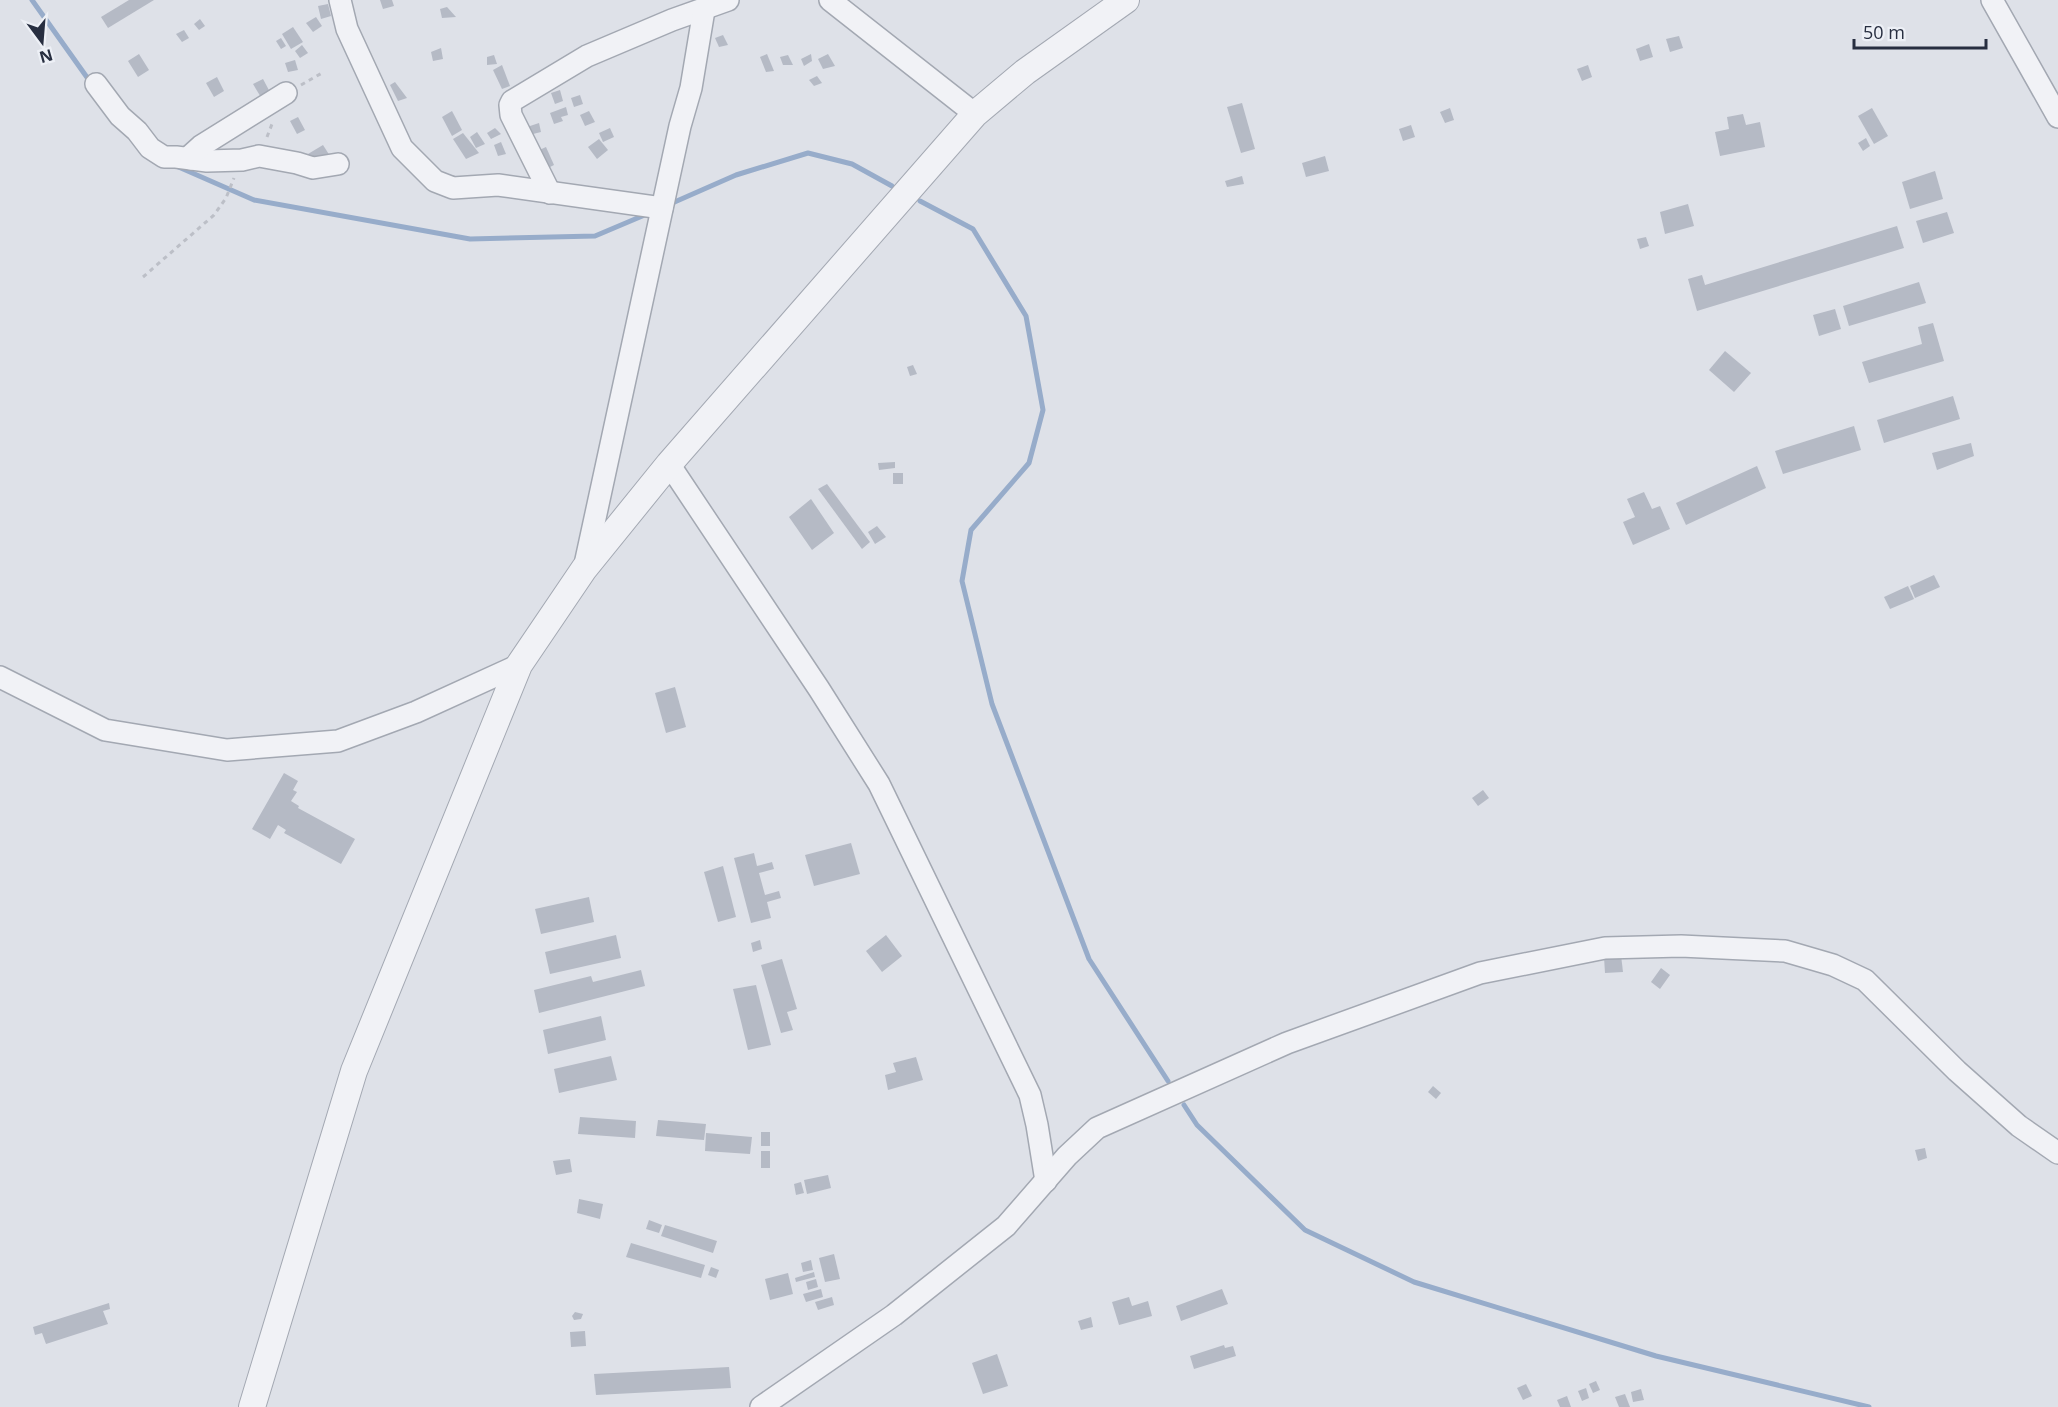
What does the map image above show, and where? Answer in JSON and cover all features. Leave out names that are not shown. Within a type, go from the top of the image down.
[{"type":"street","points":[[340,0],[351,39],[397,140],[409,157],[435,181],[453,188],[498,185],[662,208]]},
{"type":"street","points":[[550,193],[512,115],[510,105],[512,101],[587,57],[672,20],[728,0]]},
{"type":"street","points":[[830,0],[975,114]]},
{"type":"street","points":[[252,1407],[354,1071],[519,665],[584,569],[669,464],[975,114],[1025,72],[1126,0]]},
{"type":"street","points":[[1992,0],[2058,117]]},
{"type":"street","points":[[584,569],[683,113],[691,88],[704,10]]},
{"type":"street","points":[[96,84],[120,116],[137,131],[150,148],[164,157],[228,160],[259,156],[313,168],[338,164]]},
{"type":"street","points":[[191,159],[191,155],[201,146],[286,93]]},
{"type":"street","points":[[669,464],[819,689],[879,784],[1030,1095],[1046,1180]]},
{"type":"street","points":[[0,677],[105,730],[227,750],[338,741],[416,712],[519,665]]},
{"type":"street","points":[[761,1407],[913,1300],[1006,1226],[1067,1156],[1097,1128],[1287,1043],[1434,988],[1480,973],[1605,948],[1681,946],[1785,951],[1833,964],[1865,980],[1957,1071],[2019,1126],[2058,1153]]},
{"type":"path","points":[[143,277],[214,214],[231,184]]},
{"type":"building","points":[[129,0],[154,0],[108,28],[101,17]]},
{"type":"building","points":[[380,0],[392,0],[394,6],[383,9]]},
{"type":"building","points":[[328,4],[331,16],[321,19],[318,6]]},
{"type":"building","points":[[447,7],[456,17],[442,18],[440,9]]},
{"type":"building","points":[[316,17],[322,26],[313,32],[306,23]]},
{"type":"building","points":[[200,19],[205,26],[199,30],[194,24]]},
{"type":"building","points":[[293,27],[303,42],[291,49],[282,34]]},
{"type":"building","points":[[184,30],[189,38],[182,42],[176,34]]},
{"type":"building","points":[[723,35],[728,45],[719,47],[715,38]]},
{"type":"building","points":[[1679,36],[1683,48],[1670,52],[1666,39]]},
{"type":"building","points":[[281,38],[286,46],[281,49],[276,41]]},
{"type":"building","points":[[1649,44],[1653,57],[1640,61],[1636,49]]},
{"type":"building","points":[[302,45],[308,53],[300,58],[295,51]]},
{"type":"building","points":[[441,48],[443,59],[433,61],[431,52]]},
{"type":"building","points":[[139,54],[149,70],[138,77],[128,61]]},
{"type":"building","points":[[767,54],[774,71],[766,72],[760,57]]},
{"type":"building","points":[[811,54],[812,61],[804,66],[801,59]]},
{"type":"building","points":[[828,54],[835,66],[823,69],[818,59]]},
{"type":"building","points":[[494,55],[497,64],[487,65],[487,57]]},
{"type":"building","points":[[788,55],[793,65],[783,65],[780,57]]},
{"type":"building","points":[[295,60],[298,70],[288,72],[285,63]]},
{"type":"building","points":[[502,65],[510,86],[502,89],[493,70]]},
{"type":"building","points":[[1588,65],[1592,77],[1582,81],[1577,69]]},
{"type":"building","points":[[817,76],[822,83],[814,86],[809,80]]},
{"type":"building","points":[[217,77],[224,91],[214,97],[206,83]]},
{"type":"building","points":[[263,79],[271,94],[262,99],[253,84]]},
{"type":"building","points":[[395,82],[407,98],[398,101],[390,85]]},
{"type":"building","points":[[560,90],[563,101],[555,104],[551,93]]},
{"type":"building","points":[[580,95],[583,104],[574,107],[571,98]]},
{"type":"building","points":[[1242,103],[1255,149],[1241,153],[1227,107]]},
{"type":"building","points":[[566,107],[568,115],[561,117],[563,121],[554,124],[550,113]]},
{"type":"building","points":[[1450,108],[1454,120],[1445,123],[1440,112]]},
{"type":"building","points":[[1872,108],[1888,136],[1874,144],[1858,116]]},
{"type":"building","points":[[452,111],[462,130],[452,136],[442,117]]},
{"type":"building","points":[[589,111],[595,122],[585,126],[580,115]]},
{"type":"building","points":[[1743,114],[1746,125],[1760,122],[1765,147],[1720,156],[1715,132],[1729,129],[1727,117]]},
{"type":"building","points":[[298,117],[305,130],[297,134],[290,121]]},
{"type":"building","points":[[539,123],[541,132],[529,135],[527,127]]},
{"type":"building","points":[[1411,125],[1415,137],[1403,141],[1399,129]]},
{"type":"building","points":[[495,128],[501,134],[491,139],[487,133]]},
{"type":"building","points":[[610,128],[614,137],[603,142],[599,133]]},
{"type":"building","points":[[477,132],[485,144],[476,148],[470,137]]},
{"type":"building","points":[[463,133],[479,153],[466,159],[453,139]]},
{"type":"building","points":[[1866,138],[1870,146],[1863,151],[1858,143]]},
{"type":"building","points":[[599,139],[608,150],[597,159],[588,147]]},
{"type":"building","points":[[501,142],[506,154],[498,156],[494,145]]},
{"type":"building","points":[[323,145],[330,156],[315,165],[308,154]]},
{"type":"building","points":[[546,147],[554,165],[544,170],[535,152]]},
{"type":"building","points":[[1325,156],[1329,171],[1306,177],[1302,163]]},
{"type":"building","points":[[1935,171],[1943,199],[1910,209],[1902,182]]},
{"type":"building","points":[[1242,176],[1244,184],[1227,187],[1225,181]]},
{"type":"building","points":[[1688,204],[1694,226],[1665,234],[1660,212]]},
{"type":"building","points":[[1947,212],[1954,233],[1923,243],[1916,221]]},
{"type":"building","points":[[1897,226],[1904,248],[1697,311],[1688,279],[1702,275],[1705,285]]},
{"type":"building","points":[[1646,237],[1649,246],[1640,249],[1637,239]]},
{"type":"building","points":[[1919,282],[1926,303],[1849,326],[1843,306]]},
{"type":"building","points":[[1835,309],[1841,329],[1819,336],[1813,315]]},
{"type":"building","points":[[1933,323],[1944,361],[1869,383],[1862,362],[1922,344],[1918,327]]},
{"type":"building","points":[[1725,351],[1751,373],[1734,392],[1709,370]]},
{"type":"building","points":[[913,365],[917,374],[910,376],[907,367]]},
{"type":"building","points":[[1953,396],[1960,419],[1884,443],[1877,420]]},
{"type":"building","points":[[1854,426],[1861,450],[1783,474],[1775,451]]},
{"type":"building","points":[[1971,443],[1974,456],[1937,470],[1932,453]]},
{"type":"building","points":[[895,462],[895,468],[879,470],[878,463]]},
{"type":"building","points":[[1757,466],[1766,488],[1686,525],[1676,503]]},
{"type":"building","points":[[893,473],[903,473],[903,484],[893,484]]},
{"type":"building","points":[[827,484],[870,542],[862,549],[818,489]]},
{"type":"building","points":[[1644,492],[1652,509],[1660,506],[1670,529],[1633,545],[1623,522],[1635,517],[1627,499]]},
{"type":"building","points":[[811,499],[834,533],[812,550],[789,517]]},
{"type":"building","points":[[877,526],[886,537],[875,544],[868,532]]},
{"type":"building","points":[[1934,575],[1940,587],[1915,598],[1910,586]]},
{"type":"building","points":[[1908,586],[1914,599],[1890,609],[1884,597]]},
{"type":"building","points":[[675,687],[686,727],[666,733],[655,693]]},
{"type":"building","points":[[284,773],[298,781],[293,790],[297,792],[291,801],[299,806],[298,808],[355,839],[341,864],[284,833],[286,830],[278,825],[270,839],[252,829]]},
{"type":"building","points":[[1483,790],[1489,798],[1478,806],[1472,798]]},
{"type":"building","points":[[851,843],[860,874],[814,886],[805,855]]},
{"type":"building","points":[[754,853],[757,866],[772,862],[774,869],[759,873],[765,895],[779,891],[781,898],[767,902],[771,918],[751,923],[734,858]]},
{"type":"building","points":[[723,866],[736,917],[718,922],[704,872]]},
{"type":"building","points":[[589,897],[594,922],[541,934],[535,909]]},
{"type":"building","points":[[616,935],[621,958],[550,974],[545,952]]},
{"type":"building","points":[[886,935],[902,956],[882,972],[866,951]]},
{"type":"building","points":[[760,940],[762,949],[753,952],[751,943]]},
{"type":"building","points":[[1621,955],[1623,972],[1605,973],[1604,957]]},
{"type":"building","points":[[782,959],[797,1009],[787,1012],[793,1030],[781,1033],[761,965]]},
{"type":"building","points":[[1661,968],[1670,975],[1660,989],[1651,982]]},
{"type":"building","points":[[641,970],[645,986],[539,1013],[534,990],[591,976],[593,982]]},
{"type":"building","points":[[756,985],[771,1045],[748,1050],[733,989]]},
{"type":"building","points":[[601,1016],[606,1040],[548,1054],[543,1030]]},
{"type":"building","points":[[611,1056],[617,1080],[559,1093],[554,1069]]},
{"type":"building","points":[[916,1057],[923,1080],[888,1090],[885,1075],[896,1072],[893,1063]]},
{"type":"building","points":[[1433,1086],[1441,1093],[1436,1099],[1428,1092]]},
{"type":"building","points":[[580,1117],[636,1121],[635,1138],[578,1134]]},
{"type":"building","points":[[658,1120],[706,1124],[704,1140],[656,1136]]},
{"type":"building","points":[[761,1132],[770,1132],[770,1146],[761,1146]]},
{"type":"building","points":[[706,1133],[752,1137],[750,1154],[705,1151]]},
{"type":"building","points":[[1925,1148],[1927,1158],[1918,1161],[1915,1150]]},
{"type":"building","points":[[761,1151],[770,1151],[770,1168],[761,1168]]},
{"type":"building","points":[[570,1159],[572,1172],[556,1175],[553,1161]]},
{"type":"building","points":[[828,1175],[831,1188],[807,1194],[804,1180]]},
{"type":"building","points":[[801,1182],[804,1193],[796,1195],[794,1184]]},
{"type":"building","points":[[579,1199],[603,1204],[600,1219],[577,1213]]},
{"type":"building","points":[[649,1220],[662,1225],[659,1233],[646,1229]]},
{"type":"building","points":[[665,1225],[717,1241],[713,1253],[661,1236]]},
{"type":"building","points":[[631,1243],[705,1265],[701,1278],[626,1257]]},
{"type":"building","points":[[834,1254],[840,1279],[825,1282],[819,1258]]},
{"type":"building","points":[[811,1260],[813,1270],[803,1272],[801,1263]]},
{"type":"building","points":[[711,1267],[719,1270],[716,1278],[708,1275]]},
{"type":"building","points":[[814,1272],[815,1277],[796,1282],[795,1278]]},
{"type":"building","points":[[788,1273],[793,1294],[770,1300],[765,1279]]},
{"type":"building","points":[[816,1279],[818,1287],[808,1290],[806,1282]]},
{"type":"building","points":[[821,1289],[823,1297],[806,1302],[803,1294]]},
{"type":"building","points":[[1222,1289],[1228,1304],[1181,1321],[1176,1306]]},
{"type":"building","points":[[832,1297],[834,1305],[818,1310],[815,1302]]},
{"type":"building","points":[[1129,1297],[1132,1306],[1148,1301],[1152,1316],[1119,1325],[1112,1302]]},
{"type":"building","points":[[109,1303],[110,1309],[103,1311],[108,1324],[46,1344],[42,1333],[35,1335],[33,1327]]},
{"type":"building","points":[[575,1312],[583,1314],[581,1319],[574,1320],[572,1316]]},
{"type":"building","points":[[1091,1317],[1093,1327],[1081,1330],[1078,1321]]},
{"type":"building","points":[[585,1331],[586,1346],[571,1347],[570,1332]]},
{"type":"building","points":[[1224,1345],[1225,1348],[1233,1346],[1236,1356],[1194,1369],[1190,1356]]},
{"type":"building","points":[[997,1354],[1008,1386],[983,1394],[972,1363]]},
{"type":"building","points":[[729,1367],[731,1388],[596,1395],[594,1374]]},
{"type":"building","points":[[1596,1381],[1600,1390],[1593,1393],[1589,1384]]},
{"type":"building","points":[[1526,1384],[1532,1396],[1523,1400],[1517,1388]]},
{"type":"building","points":[[1586,1388],[1589,1398],[1582,1401],[1578,1391]]},
{"type":"building","points":[[1641,1389],[1644,1400],[1633,1402],[1631,1392]]},
{"type":"building","points":[[1625,1394],[1630,1407],[1619,1407],[1615,1397]]},
{"type":"building","points":[[1567,1396],[1571,1407],[1560,1407],[1557,1400]]},
{"type":"waterway","points":[[32,0],[91,83]]},
{"type":"waterway","points":[[670,204],[736,175],[808,153],[852,164],[892,186]]},
{"type":"waterway","points":[[174,165],[254,200],[470,239],[595,236],[647,214]]},
{"type":"waterway","points":[[920,201],[973,229],[1026,316],[1043,410],[1029,463],[971,530],[962,581],[992,704],[1089,959],[1168,1081]]},
{"type":"waterway","points":[[1184,1105],[1197,1125],[1305,1230],[1414,1282],[1656,1356],[1869,1407]]}]
